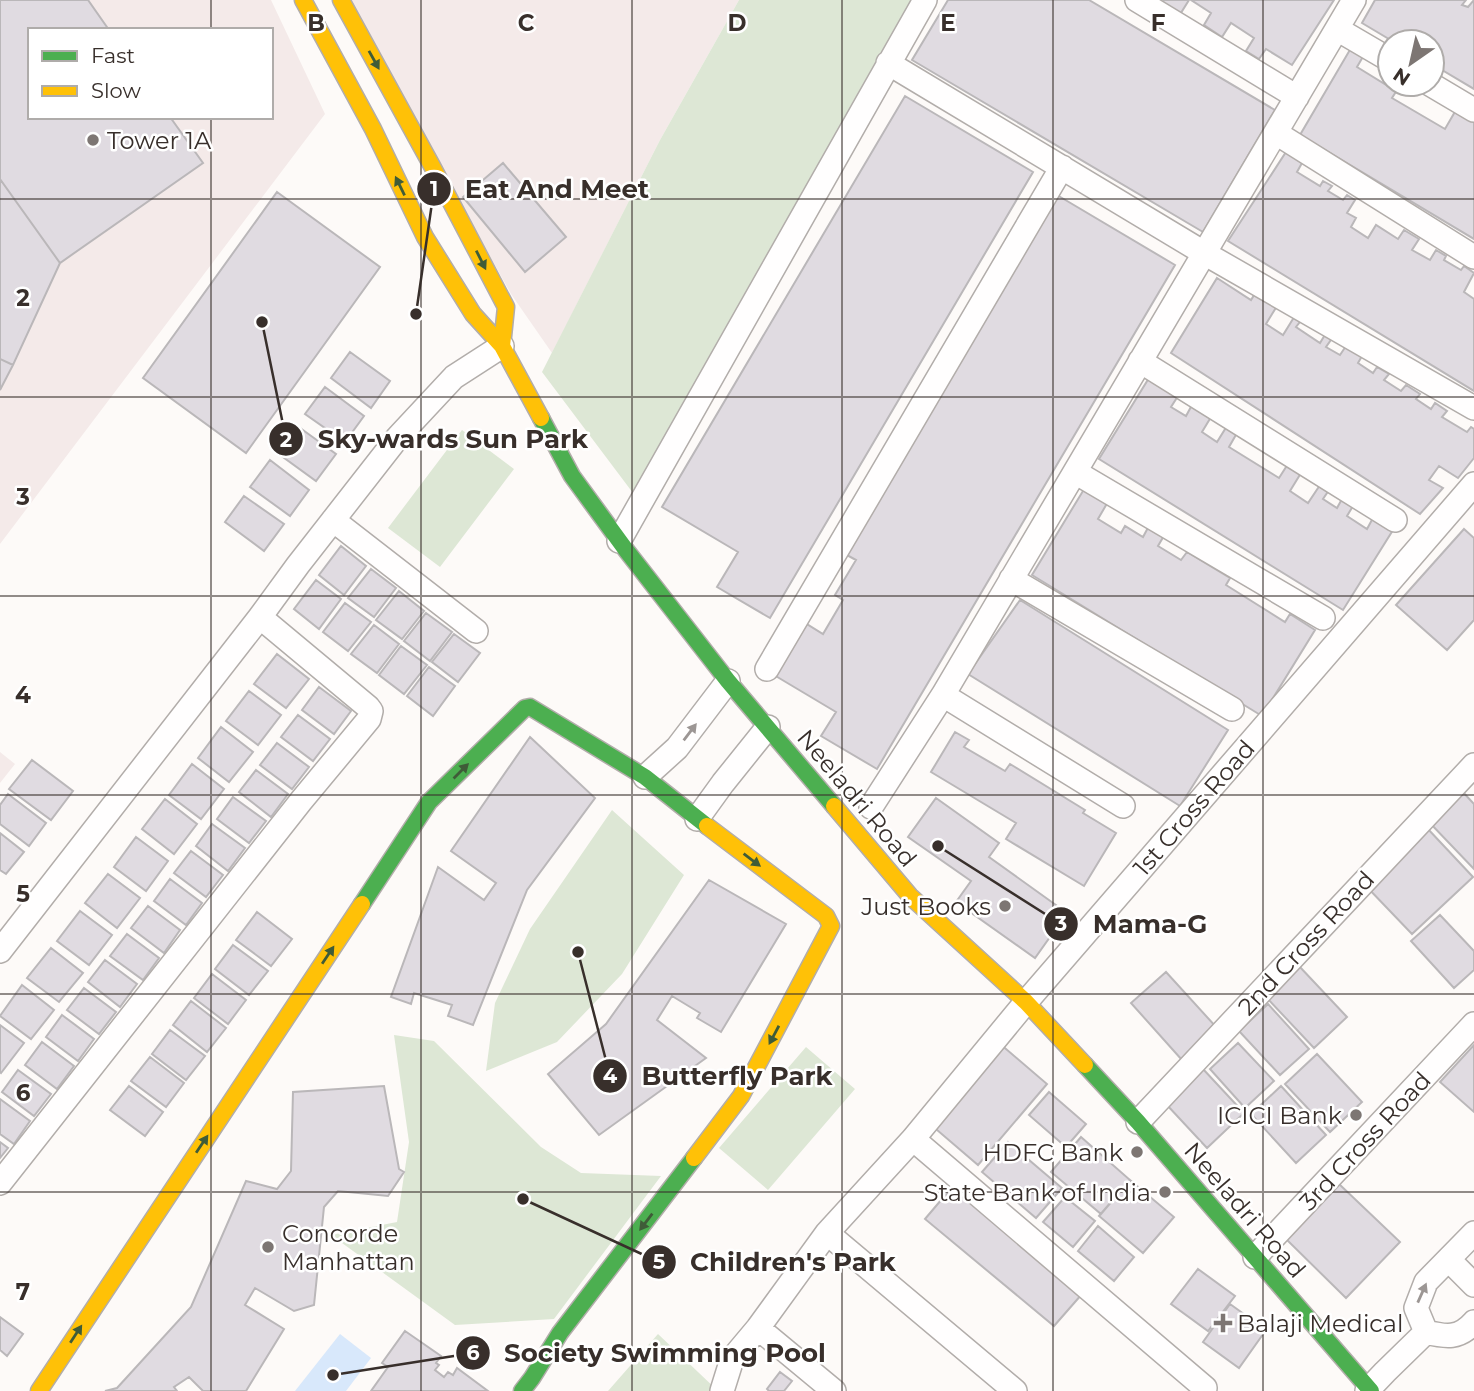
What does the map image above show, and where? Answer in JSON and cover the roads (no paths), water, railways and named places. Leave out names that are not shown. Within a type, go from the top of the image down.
[{"type":"main road","name":"Neeladri Road","points":[[303,0],[388,120],[506,307],[502,346]]},
{"type":"main road","name":"Neeladri Road","points":[[341,0],[388,120],[425,237],[473,314],[502,346],[572,476],[619,541],[728,681],[910,897],[1026,1002],[1138,1122],[1369,1390]]},
{"type":"main road","points":[[39,1391],[429,802],[525,708],[530,707],[645,777],[826,916],[830,920],[830,931],[741,1096],[560,1333],[522,1391]]},
{"type":"street","points":[[619,541],[925,0]]},
{"type":"street","points":[[1137,0],[1297,97]]},
{"type":"street","points":[[871,807],[943,695],[1354,0]]},
{"type":"street","points":[[1337,29],[1376,52]]},
{"type":"street","points":[[888,63],[1204,253],[1474,408]]},
{"type":"street","points":[[1446,93],[1474,110]]},
{"type":"street","points":[[1276,134],[1474,257]]},
{"type":"street","points":[[767,669],[1062,167]]},
{"type":"street","points":[[0,951],[398,437],[454,377],[502,346]]},
{"type":"street","points":[[1140,361],[1395,520]]},
{"type":"street","points":[[1075,472],[1323,618]]},
{"type":"street","name":"1st Cross Road","points":[[722,1391],[732,1359],[828,1233],[913,1139],[1026,1002],[1474,484]]},
{"type":"street","points":[[333,520],[476,631]]},
{"type":"street","points":[[1011,579],[1232,709]]},
{"type":"street","points":[[0,1183],[301,801],[369,719],[371,711],[368,707],[260,617]]},
{"type":"street","points":[[645,777],[677,748],[728,681]]},
{"type":"street","points":[[943,695],[1123,806]]},
{"type":"street","points":[[697,819],[768,727]]},
{"type":"street","name":"2nd Cross Road","points":[[1138,1122],[1474,765]]},
{"type":"street","name":"3rd Cross Road","points":[[1255,1257],[1474,1024]]},
{"type":"street","points":[[913,1139],[1205,1388],[1202,1391]]},
{"type":"street","points":[[828,1233],[1015,1391]]},
{"type":"street","points":[[1426,1332],[1416,1308],[1426,1282],[1474,1233]]},
{"type":"street","points":[[1449,1259],[1474,1285]]},
{"type":"street","points":[[1426,1332],[1447,1337],[1467,1331],[1474,1322]]},
{"type":"street","points":[[758,1328],[834,1391]]},
{"type":"street","points":[[1369,1390],[1426,1332]]},
{"type":"water","points":[[340,1334],[371,1358],[346,1391],[295,1391]]},
{"type":"place","name":"Tower 1A","points":[[93,140]]},
{"type":"place","name":"Eat And Meet","points":[[416,314]]},
{"type":"place","name":"Sky-wards Sun Park","points":[[262,322]]},
{"type":"place","name":"Mama-G","points":[[938,846]]},
{"type":"place","name":"Just Books","points":[[1005,906]]},
{"type":"place","name":"Butterfly Park","points":[[578,952]]},
{"type":"place","name":"ICICI Bank","points":[[1356,1115]]},
{"type":"place","name":"HDFC Bank","points":[[1137,1152]]},
{"type":"place","name":"State Bank of India","points":[[1165,1192]]},
{"type":"place","name":"Children's Park","points":[[523,1199]]},
{"type":"place","name":"Concorde Manhattan","points":[[268,1247]]},
{"type":"place","name":"Balaji Medical","points":[[1223,1323]]},
{"type":"place","name":"Society Swimming Pool","points":[[333,1375]]}]
